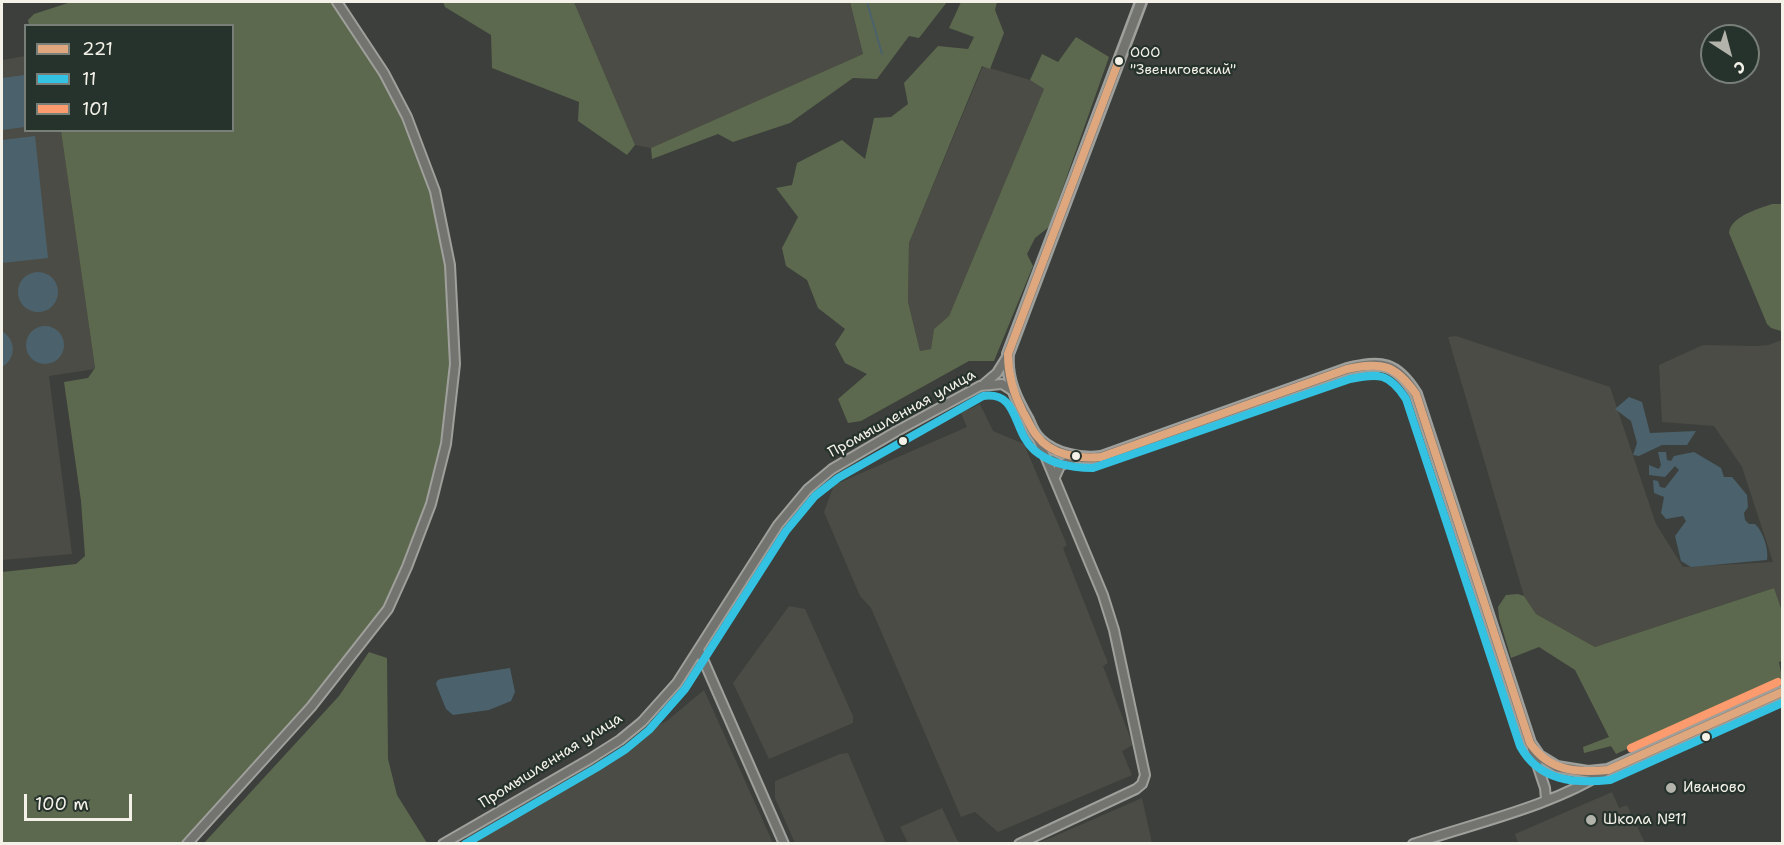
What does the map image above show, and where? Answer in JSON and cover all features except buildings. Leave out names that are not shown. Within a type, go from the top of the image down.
[{"type":"street","points":[[187,843],[311,707],[387,609],[407,567],[431,504],[446,444],[455,364],[450,265],[435,191],[407,117],[384,73],[337,2]]},
{"type":"street","points":[[980,386],[997,373],[1008,354],[1141,2]]},
{"type":"street","points":[[1008,354],[1008,371],[1013,391],[1054,477],[1114,630],[1145,776],[1142,784],[1136,789],[1019,843]]},
{"type":"street","points":[[1037,438],[1054,450],[1077,457],[1101,457],[1347,369],[1371,364],[1385,365],[1397,370],[1416,394],[1545,788],[1546,799]]},
{"type":"street","name":"Промышленная улица","points":[[443,843],[455,841],[590,759],[630,733],[658,706],[699,650],[764,544],[808,489],[844,462],[980,386],[1002,384],[1013,391]]},
{"type":"street","points":[[1054,477],[1060,466],[1077,457]]},
{"type":"street","points":[[699,650],[784,843]]},
{"type":"street","points":[[1413,843],[1437,840],[1546,799],[1782,692]]},
{"type":"street","points":[[1532,748],[1547,762],[1557,767],[1571,770],[1608,770]]},
{"type":"shaded area","points":[[574,2],[850,2],[863,54],[651,148],[635,145]]},
{"type":"shaded area","points":[[24,56],[24,132],[61,132],[95,369],[49,376],[72,554],[2,560],[2,60]]},
{"type":"shaded area","points":[[983,66],[1030,80],[1044,89],[949,316],[934,329],[931,349],[920,351],[908,302],[909,243]]},
{"type":"shaded area","points":[[1456,336],[1610,387],[1656,524],[1683,567],[1773,562],[1742,467],[1714,426],[1662,422],[1659,365],[1703,345],[1757,346],[1782,340],[1782,611],[1774,588],[1595,647],[1536,614],[1524,596],[1448,337]]},
{"type":"shaded area","points":[[980,404],[993,431],[1024,444],[1067,545],[1063,548],[1108,663],[1103,666],[1133,745],[1122,751],[1132,775],[998,832],[975,812],[961,817],[871,608],[860,596],[824,512],[834,485],[967,427],[961,413]]},
{"type":"shaded area","points":[[789,606],[805,609],[853,716],[853,723],[769,759],[733,683]]},
{"type":"shaded area","points":[[704,690],[773,843],[469,844],[466,835],[598,759],[608,758],[668,720]]},
{"type":"shaded area","points":[[848,753],[886,843],[795,843],[775,798],[775,781],[840,754]]},
{"type":"shaded area","name":"Школа №11","points":[[1612,792],[1619,808],[1627,805],[1645,843],[1518,843],[1515,834]]},
{"type":"shaded area","points":[[1142,798],[1152,843],[1037,843],[1048,839]]},
{"type":"shaded area","points":[[942,808],[957,840],[961,843],[908,843],[900,827]]},
{"type":"green space","points":[[71,2],[337,2],[407,117],[435,191],[450,265],[455,364],[446,444],[431,504],[388,609],[311,707],[187,843],[2,844],[2,572],[76,564],[85,556],[81,501],[64,382],[88,378],[95,368],[61,132],[234,132],[234,24],[29,24],[28,20],[34,14]]},
{"type":"green space","points":[[443,2],[574,2],[635,145],[627,155],[578,121],[579,102],[492,68],[491,35],[445,7]]},
{"type":"green space","points":[[850,2],[947,2],[919,38],[909,36],[877,79],[853,78],[790,123],[733,142],[718,134],[652,159],[651,148],[863,54]]},
{"type":"green space","points":[[961,2],[997,2],[995,10],[1004,33],[990,69],[982,66],[909,243],[908,302],[920,351],[931,349],[934,329],[949,316],[1044,89],[1030,80],[1042,54],[1058,62],[1076,37],[1109,57],[1049,227],[1035,238],[1027,254],[1033,266],[994,361],[969,361],[861,421],[848,423],[838,399],[867,374],[845,363],[835,344],[845,329],[818,308],[807,280],[786,266],[782,248],[798,217],[776,188],[792,185],[797,163],[842,140],[865,159],[874,118],[891,117],[908,104],[904,83],[938,46],[968,49],[974,37],[949,28]]},
{"type":"green space","points":[[1772,204],[1782,204],[1781,331],[1767,324],[1729,233],[1731,227],[1740,218]]},
{"type":"green space","points":[[756,570],[758,574],[726,623],[723,622],[723,618],[752,572]]},
{"type":"green space","points":[[1774,588],[1782,611],[1782,661],[1779,662],[1782,678],[1616,754],[1611,746],[1584,753],[1583,747],[1609,737],[1575,670],[1539,647],[1511,658],[1498,607],[1506,595],[1524,596],[1536,614],[1595,647]]},
{"type":"green space","points":[[369,652],[387,658],[388,759],[397,795],[427,843],[204,843],[339,696]]},
{"type":"water","points":[[24,75],[24,127],[2,130],[2,78]]},
{"type":"water","points":[[35,136],[48,258],[2,263],[2,140]]},
{"type":"water","points":[[38,272],[52,278],[58,292],[52,306],[38,312],[24,306],[18,292],[24,278]]},
{"type":"water","points":[[45,326],[59,331],[64,345],[59,359],[45,364],[31,359],[26,345],[31,331]]},
{"type":"water","points":[[2,331],[10,339],[13,349],[10,359],[2,367]]},
{"type":"water","points":[[1629,397],[1642,402],[1650,433],[1696,431],[1687,445],[1662,445],[1639,456],[1633,455],[1637,443],[1631,421],[1615,409]]},
{"type":"water","points":[[1658,452],[1666,452],[1667,460],[1671,461],[1674,456],[1694,452],[1721,468],[1724,477],[1732,477],[1747,495],[1748,507],[1744,513],[1745,520],[1749,524],[1755,524],[1761,531],[1766,546],[1767,560],[1691,567],[1681,561],[1675,536],[1686,521],[1683,516],[1666,519],[1661,513],[1664,497],[1654,493],[1653,480],[1658,481],[1660,487],[1665,488],[1679,470],[1675,466],[1665,477],[1649,475],[1649,465],[1659,469],[1661,465]]},
{"type":"water","points":[[510,668],[515,692],[511,701],[489,710],[453,715],[446,709],[436,684],[440,679]]},
{"type":"waterway","points":[[867,2],[882,54]]},
{"type":"transit line","name":"221","points":[[1119,60],[1008,354],[1010,377],[1016,398],[1033,430],[1043,442],[1058,452],[1084,457],[1101,457],[1347,369],[1370,366],[1387,368],[1401,376],[1416,394],[1530,743],[1537,752],[1555,765],[1564,768],[1585,771],[1608,770],[1782,692]]},
{"type":"transit line","name":"11","points":[[465,844],[596,768],[626,749],[649,730],[685,689],[786,531],[815,496],[838,478],[983,396],[995,396],[1009,406],[1027,442],[1040,455],[1062,464],[1093,468],[1350,379],[1369,376],[1382,377],[1394,384],[1406,399],[1520,746],[1537,767],[1559,778],[1583,781],[1610,780],[1782,703]]},
{"type":"transit line","name":"101","points":[[1631,748],[1778,682]]},
{"type":"place","name":"ООО \"Звениговский\"","points":[[1119,61]]},
{"type":"place","name":"Иваново","points":[[1671,788]]},
{"type":"place","name":"Школа №11","points":[[1591,820]]}]
